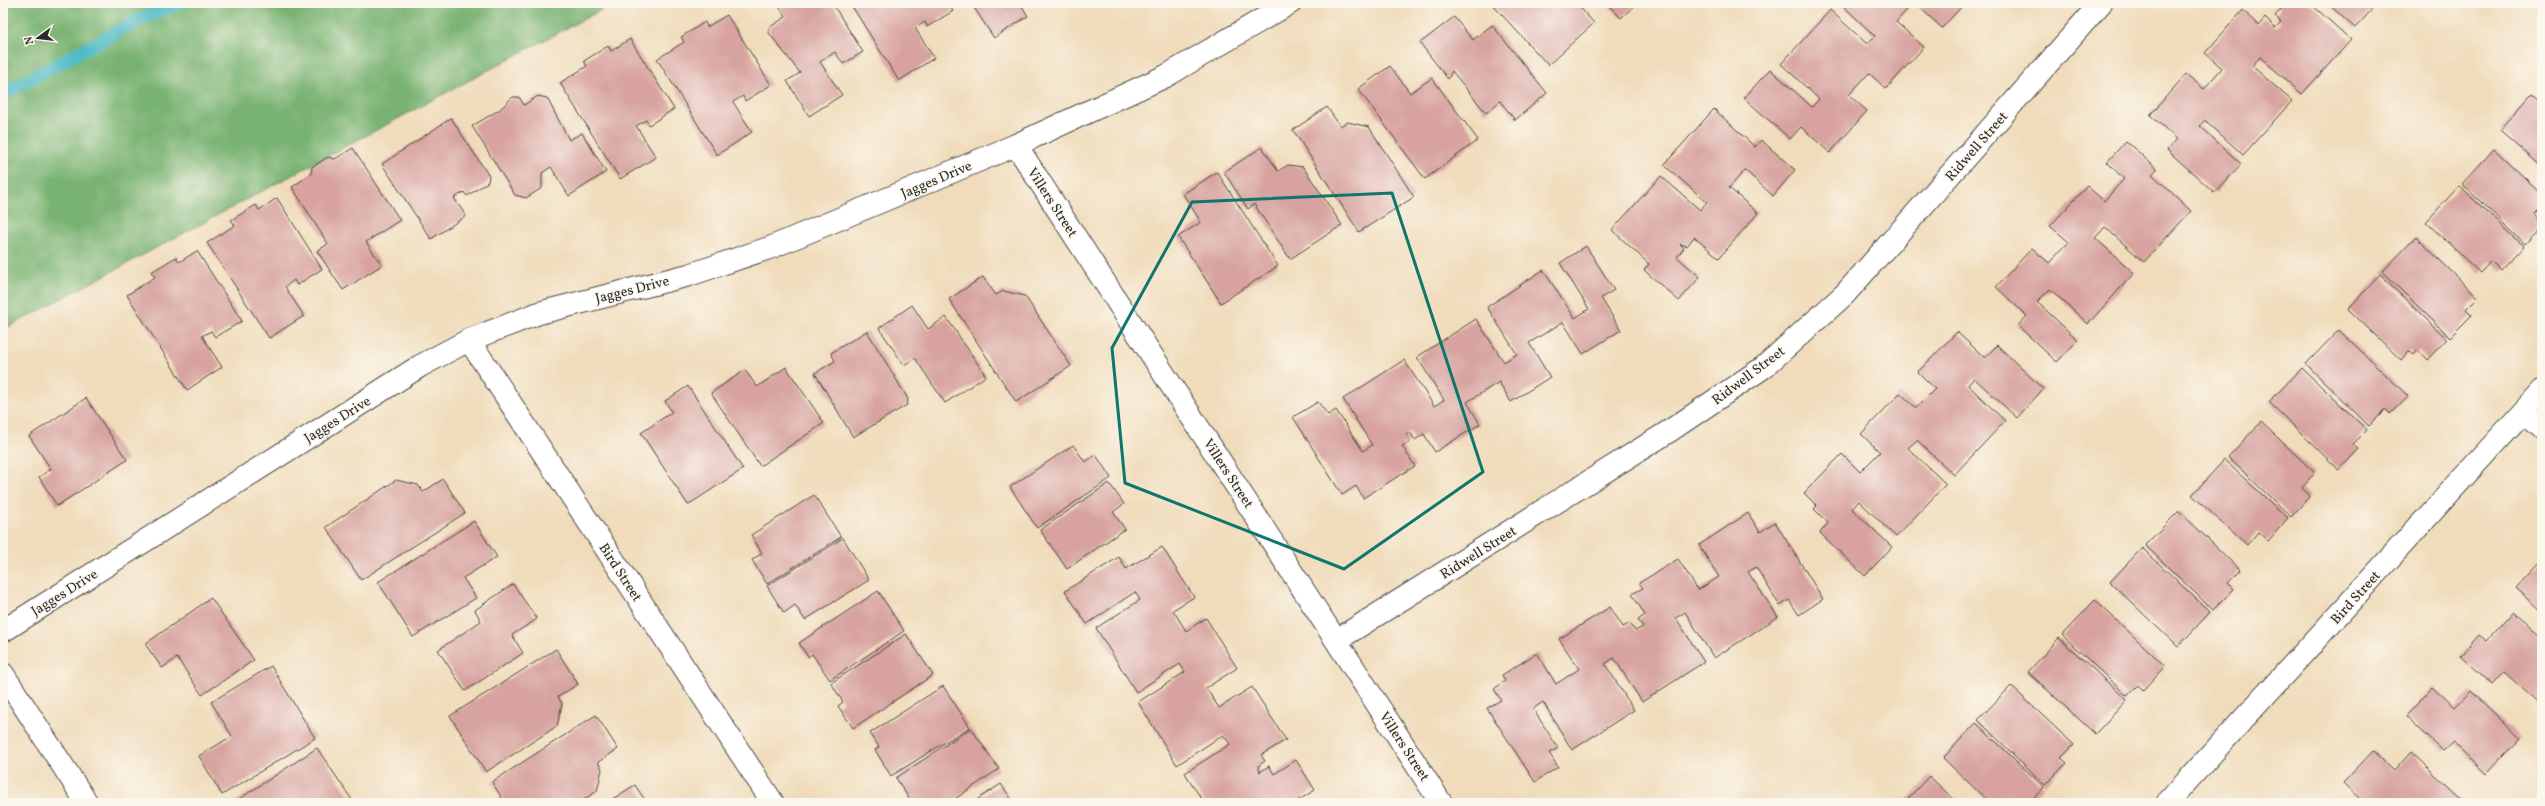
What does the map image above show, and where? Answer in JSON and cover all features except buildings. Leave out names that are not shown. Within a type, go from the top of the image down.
[{"type":"street","name":"Jagges Drive","points":[[3,631],[420,366],[469,340],[539,313],[689,275],[772,247],[1016,145],[1166,76],[1290,3]]},
{"type":"street","name":"Ridwell Street","points":[[1338,640],[1671,430],[1764,367],[1845,294],[2101,3]]},
{"type":"street","name":"Villers Street","points":[[1016,145],[1338,640],[1441,803]]},
{"type":"street","name":"Bird Street","points":[[469,340],[773,803]]},
{"type":"street","name":"Bird Street","points":[[2167,803],[2542,391]]},
{"type":"street","points":[[2524,412],[2542,428]]},
{"type":"street","points":[[3,674],[87,803]]},
{"type":"highlighted area","points":[[1392,193],[1483,472],[1344,569],[1125,483],[1112,348],[1192,202]]},
{"type":"green space","points":[[3,3],[614,3],[3,330]]},
{"type":"waterway","points":[[3,94],[137,21],[180,3]]}]
